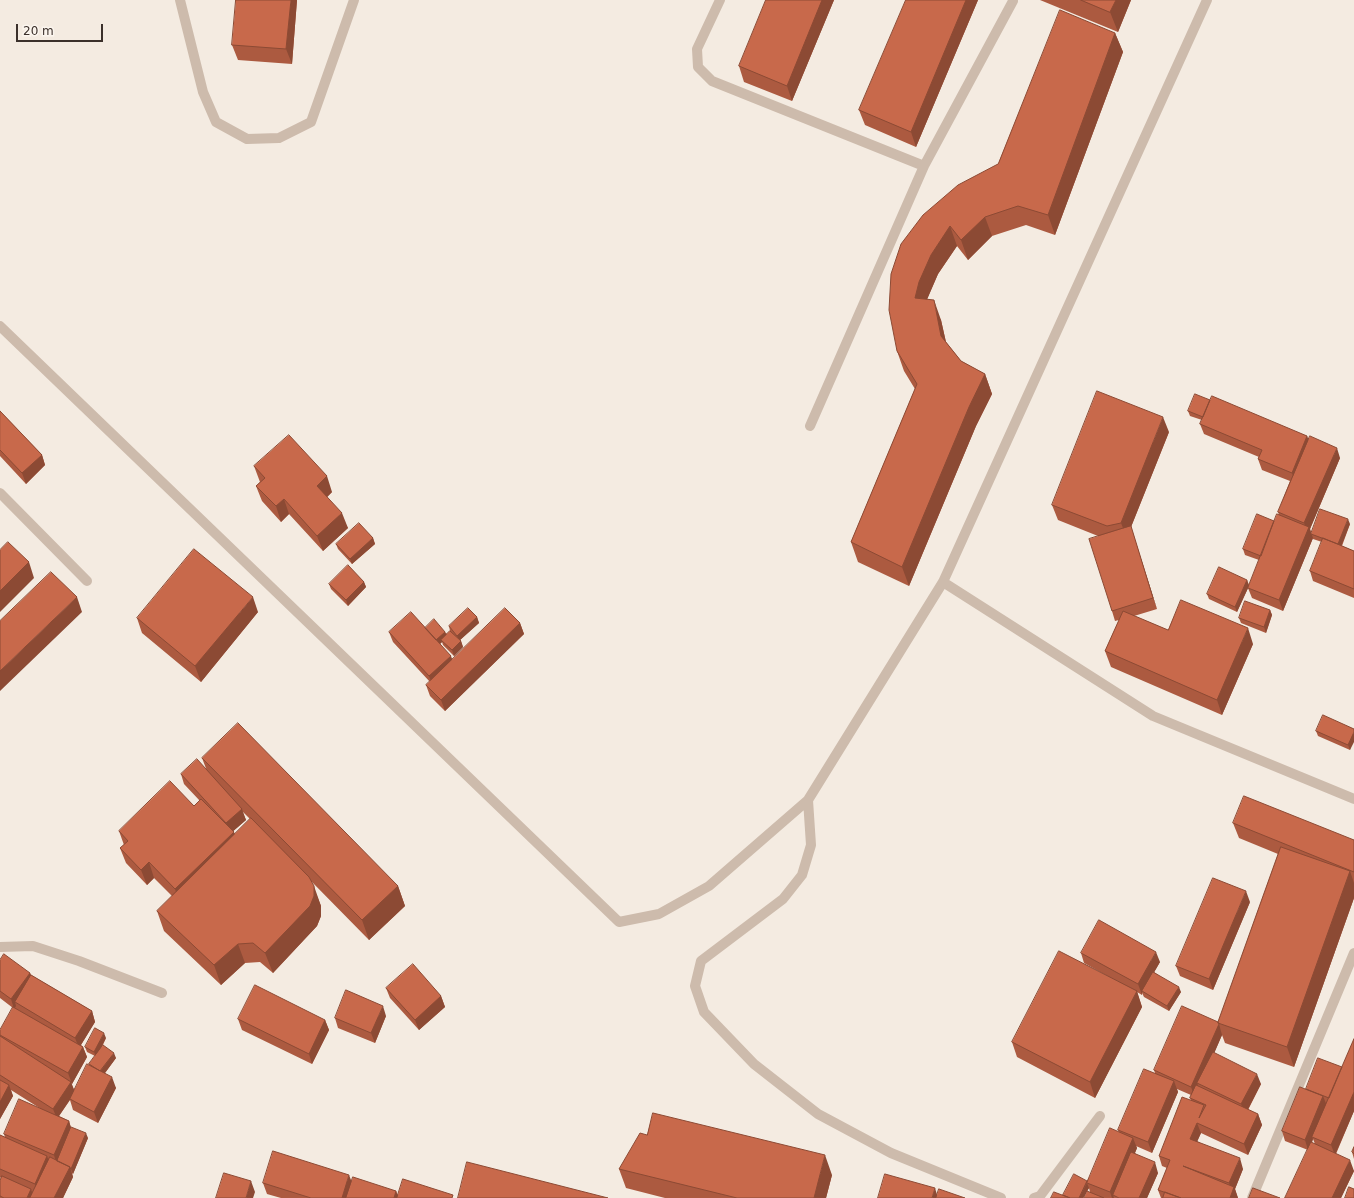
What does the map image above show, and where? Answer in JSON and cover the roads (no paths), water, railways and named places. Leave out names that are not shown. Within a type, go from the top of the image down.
[{"type":"street","points":[[180,0],[204,92],[216,122],[247,139],[279,138],[311,122],[354,0]]},
{"type":"street","points":[[720,0],[697,48],[698,67],[712,81],[924,166]]},
{"type":"street","points":[[0,326],[619,922],[660,914],[709,886],[808,800],[943,582],[1207,0]]},
{"type":"street","points":[[810,426],[924,166],[1013,1]]},
{"type":"street","points":[[0,493],[87,581]]},
{"type":"street","points":[[943,582],[1153,716],[1354,799]]},
{"type":"street","points":[[808,800],[811,845],[802,875],[783,900],[701,960],[695,986],[704,1012],[754,1064],[818,1114],[891,1153],[1001,1198]]},
{"type":"street","points":[[0,947],[33,946],[79,960],[162,993]]},
{"type":"street","points":[[1252,1198],[1354,954]]},
{"type":"street","points":[[1034,1198],[1040,1196],[1100,1116]]}]
